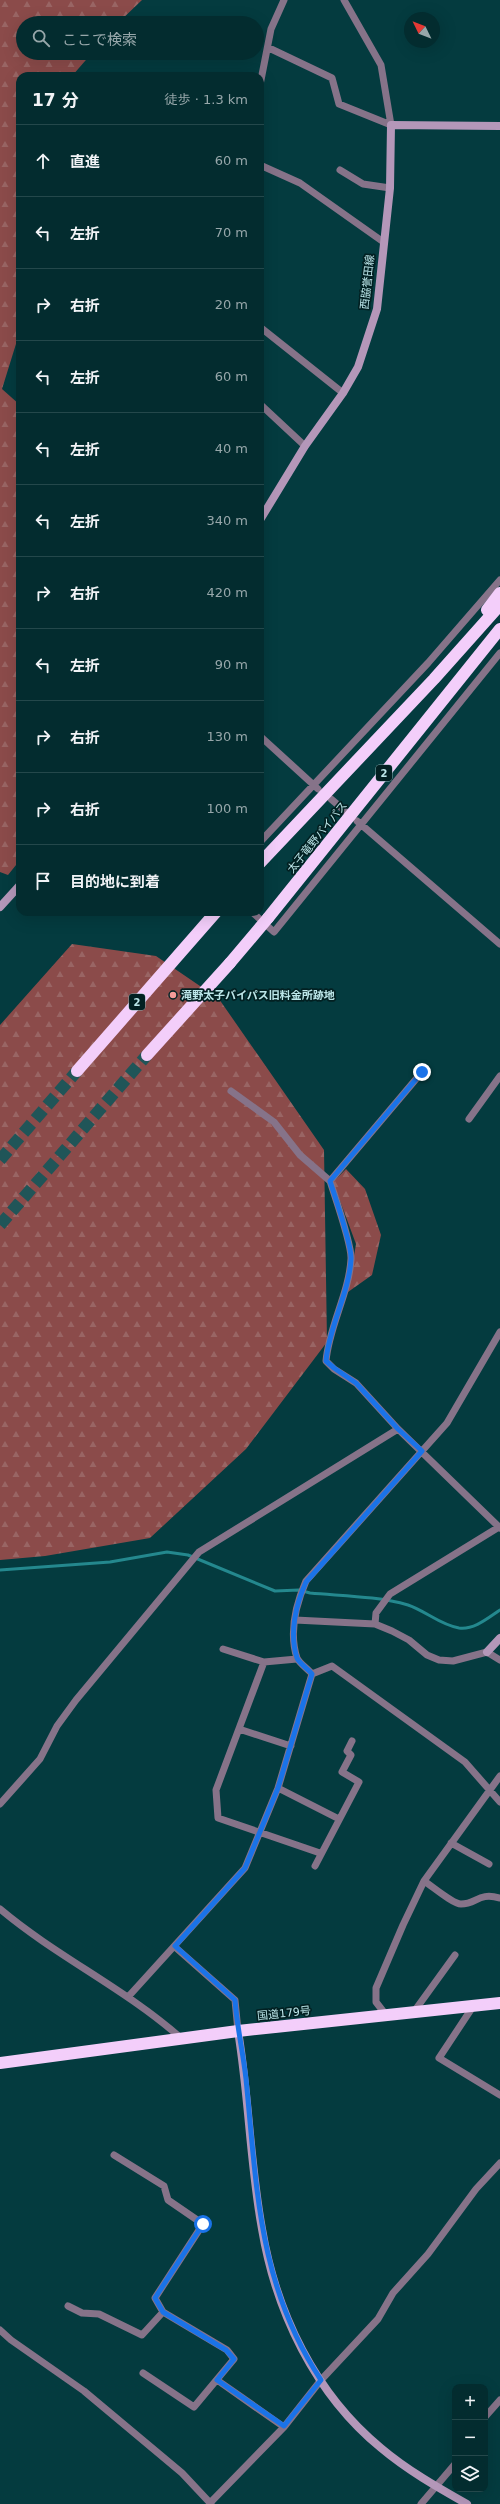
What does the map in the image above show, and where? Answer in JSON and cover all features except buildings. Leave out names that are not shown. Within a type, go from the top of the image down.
[{"type":"highway","points":[[434,680],[500,593]]},
{"type":"highway","name":"太子竜野バイパス","points":[[264,859],[434,680],[500,605]]},
{"type":"highway","name":"太子竜野バイパス","points":[[147,1055],[230,963],[268,918],[500,629]]},
{"type":"highway","name":"2","points":[[77,1071],[212,916]]},
{"type":"highway","name":"国道179号","points":[[0,2063],[238,2031],[386,2016],[500,2002]]},
{"type":"street","points":[[263,72],[269,48],[271,29],[284,0]]},
{"type":"street","points":[[344,0],[381,65],[390,125]]},
{"type":"street","points":[[269,48],[332,78],[339,104],[390,125],[500,126]]},
{"type":"street","name":"西脇誉田線","points":[[264,513],[305,446],[343,393],[358,367],[376,309],[382,242],[390,188],[390,125]]},
{"type":"street","points":[[264,167],[312,190],[382,242]]},
{"type":"street","points":[[340,170],[363,184],[390,188]]},
{"type":"street","points":[[264,330],[343,393]]},
{"type":"street","points":[[264,408],[305,446]]},
{"type":"street","points":[[264,838],[316,787],[428,664],[500,580]]},
{"type":"street","points":[[256,916],[274,932],[359,823],[500,653]]},
{"type":"street","points":[[264,740],[316,787]]},
{"type":"street","points":[[331,799],[345,811]]},
{"type":"street","points":[[359,823],[500,944]]},
{"type":"street","points":[[0,907],[16,889]]},
{"type":"street","points":[[330,1181],[422,1072]]},
{"type":"street","points":[[468,1119],[500,1076]]},
{"type":"street","points":[[230,1091],[274,1122],[300,1155],[330,1181],[351,1257],[344,1293],[328,1344],[326,1361],[356,1383],[398,1429],[500,1528],[390,1594],[376,1613],[375,1624]]},
{"type":"street","points":[[312,1674],[297,1659],[295,1620],[301,1593],[316,1568],[447,1423],[500,1332]]},
{"type":"street","points":[[0,1804],[40,1758],[57,1726],[76,1700],[199,1552],[398,1429]]},
{"type":"street","points":[[295,1620],[375,1624],[398,1634],[426,1655],[439,1660],[453,1661],[488,1652],[500,1638]]},
{"type":"street","points":[[224,1649],[264,1662],[297,1659]]},
{"type":"street","points":[[488,1652],[500,1660]]},
{"type":"street","points":[[264,1662],[216,1790],[218,1818],[320,1853]]},
{"type":"street","points":[[312,1674],[332,1666],[465,1762],[500,1802]]},
{"type":"street","points":[[128,1997],[245,1868],[278,1788],[312,1674]]},
{"type":"street","points":[[239,1729],[290,1746]]},
{"type":"street","points":[[315,1866],[320,1853],[359,1782],[342,1772],[351,1755],[347,1751],[352,1741]]},
{"type":"street","points":[[386,2016],[376,2002],[376,1988],[424,1881],[489,1789],[500,1776]]},
{"type":"street","points":[[278,1788],[339,1819]]},
{"type":"street","points":[[451,1843],[489,1864]]},
{"type":"street","points":[[424,1881],[459,1904],[467,1904],[483,1896],[500,1898]]},
{"type":"street","points":[[0,1909],[71,1960],[128,1997],[182,2039]]},
{"type":"street","points":[[175,1946],[235,2000],[262,2229],[276,2291],[306,2357],[335,2401],[380,2447],[435,2486],[467,2504]]},
{"type":"street","points":[[413,2013],[456,1955]]},
{"type":"street","points":[[474,2005],[439,2058],[500,2095]]},
{"type":"street","points":[[114,2155],[164,2186],[168,2200],[203,2224],[155,2298],[163,2312],[226,2350],[234,2359],[194,2407],[143,2373]]},
{"type":"street","points":[[0,2330],[10,2340],[84,2391],[182,2473],[210,2504],[239,2471],[284,2426],[321,2380],[378,2318],[392,2293],[428,2254],[476,2189],[500,2163]]},
{"type":"street","points":[[68,2306],[82,2313],[99,2314],[142,2335],[163,2312]]},
{"type":"street","points":[[217,2380],[284,2426]]},
{"type":"street","points":[[488,2414],[500,2400]]},
{"type":"street","points":[[421,2504],[452,2467]]},
{"type":"green space","points":[[0,0],[142,0],[125,16],[16,16],[16,60],[86,60],[75,72],[16,72],[16,344],[2,389],[16,401],[16,865],[8,875],[0,872]]},
{"type":"green space","points":[[72,944],[156,956],[219,999],[324,1150],[327,1342],[246,1449],[150,1538],[45,1556],[0,1560],[0,1025]]},
{"type":"green space","points":[[346,1169],[365,1189],[381,1235],[372,1275],[348,1292],[356,1244],[333,1182]]},
{"type":"waterway","points":[[0,1570],[110,1562],[167,1552],[188,1555],[275,1591],[299,1590],[310,1593],[372,1598],[396,1602],[408,1605],[446,1624],[459,1628],[475,1625],[486,1620],[500,1610]]},
{"type":"tunnel","points":[[0,1225],[147,1055]]},
{"type":"tunnel","points":[[0,1160],[77,1071]]},
{"type":"place","name":"滝野太子バイパス旧料金所跡地","points":[[173,995]]},
{"type":"route","points":[[203,2224],[155,2298],[163,2312],[226,2350],[234,2359],[217,2380],[284,2426],[321,2380],[306,2357],[276,2291],[262,2229],[235,2000],[175,1946],[245,1868],[278,1788],[312,1674],[297,1659],[294,1632],[297,1606],[306,1582],[316,1568],[422,1451],[398,1429],[356,1383],[326,1361],[328,1344],[344,1293],[351,1257],[330,1181],[422,1072]]}]
